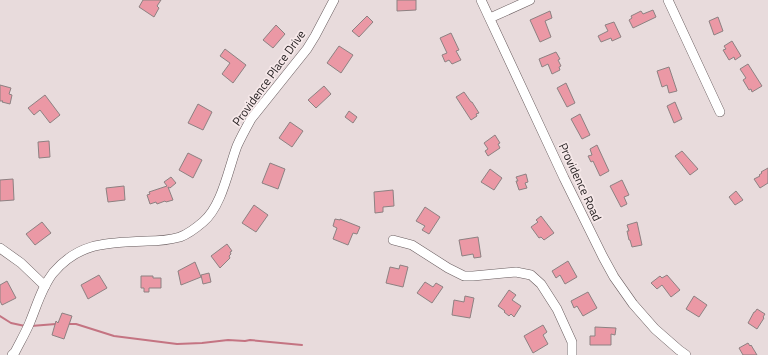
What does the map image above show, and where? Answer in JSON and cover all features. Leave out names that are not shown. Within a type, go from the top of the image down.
[{"type":"street","name":"Providence Place Drive","points":[[12,355],[30,322],[45,286],[52,274],[62,263],[73,255],[85,248],[107,243],[161,241],[172,239],[190,232],[204,222],[218,202],[237,145],[243,132],[251,119],[307,49],[334,0]]},
{"type":"street","name":"Providence Road","points":[[482,0],[564,178],[603,258],[633,304],[655,328],[686,355]]},
{"type":"street","points":[[490,18],[530,0]]},
{"type":"street","points":[[668,0],[720,112]]},
{"type":"street","points":[[393,240],[412,245],[448,268],[464,276],[516,272],[531,275],[541,284],[557,309],[572,342],[572,355]]},
{"type":"street","points":[[0,248],[21,263],[45,286]]},
{"type":"building","points":[[143,0],[161,0],[157,6],[159,8],[154,17],[139,7]]},
{"type":"building","points":[[397,0],[416,0],[416,10],[397,11]]},
{"type":"building","points":[[653,10],[656,17],[633,28],[629,20],[632,18],[631,16],[641,11],[643,14]]},
{"type":"building","points":[[550,11],[552,18],[545,21],[551,37],[540,42],[530,20]]},
{"type":"building","points":[[367,16],[373,22],[359,37],[352,31]]},
{"type":"building","points":[[718,17],[723,31],[714,35],[709,21]]},
{"type":"building","points":[[614,22],[621,37],[612,41],[611,38],[601,42],[598,36],[608,31],[605,25]]},
{"type":"building","points":[[276,25],[285,34],[273,48],[263,40]]},
{"type":"building","points":[[451,33],[459,50],[456,51],[461,60],[452,64],[449,60],[445,62],[442,55],[447,53],[440,38]]},
{"type":"building","points":[[732,41],[741,56],[735,60],[734,57],[729,60],[723,50],[726,49],[724,46]]},
{"type":"building","points":[[339,46],[353,55],[341,73],[327,63]]},
{"type":"building","points":[[225,49],[246,65],[233,83],[222,74],[230,63],[220,56]]},
{"type":"building","points":[[556,52],[560,59],[558,60],[561,66],[559,67],[560,70],[552,74],[548,64],[542,67],[539,59]]},
{"type":"building","points":[[748,64],[762,86],[752,92],[743,80],[746,78],[740,69]]},
{"type":"building","points":[[669,67],[677,91],[669,93],[667,85],[662,87],[657,71]]},
{"type":"building","points":[[566,83],[575,103],[567,107],[557,88]]},
{"type":"building","points":[[0,85],[11,88],[9,94],[12,95],[10,104],[0,101]]},
{"type":"building","points":[[324,86],[331,94],[316,108],[308,100]]},
{"type":"building","points":[[464,92],[479,113],[476,114],[477,116],[471,120],[456,97]]},
{"type":"building","points":[[45,95],[60,115],[50,123],[40,110],[34,115],[28,108]]},
{"type":"building","points":[[675,102],[682,119],[674,123],[667,106]]},
{"type":"building","points":[[198,104],[212,112],[203,130],[188,123]]},
{"type":"building","points":[[349,111],[357,117],[353,123],[345,117]]},
{"type":"building","points":[[580,114],[590,135],[582,139],[571,119]]},
{"type":"building","points":[[290,122],[303,131],[292,147],[279,138]]},
{"type":"building","points":[[495,135],[500,143],[498,144],[500,148],[488,156],[485,151],[488,149],[484,143]]},
{"type":"building","points":[[49,141],[50,157],[39,158],[38,142]]},
{"type":"building","points":[[597,145],[609,171],[600,176],[593,161],[591,162],[588,156],[592,155],[590,149]]},
{"type":"building","points":[[682,151],[698,169],[690,175],[675,156]]},
{"type":"building","points":[[188,153],[202,160],[193,178],[179,170]]},
{"type":"building","points":[[270,163],[285,169],[278,189],[262,183]]},
{"type":"building","points":[[768,168],[768,183],[760,188],[754,179],[760,176],[759,175],[762,173],[761,172]]},
{"type":"building","points":[[490,169],[502,178],[494,190],[481,182]]},
{"type":"building","points":[[526,174],[528,182],[525,183],[527,188],[519,190],[516,177]]},
{"type":"building","points":[[171,177],[176,183],[170,188],[168,187],[173,200],[150,204],[147,195],[150,194],[149,192],[167,186],[164,182]]},
{"type":"building","points":[[13,179],[14,200],[0,201],[0,180]]},
{"type":"building","points":[[622,180],[629,195],[624,197],[627,204],[621,207],[610,186]]},
{"type":"building","points":[[124,186],[125,200],[108,202],[106,188]]},
{"type":"building","points":[[393,190],[394,206],[383,207],[383,212],[375,213],[374,192]]},
{"type":"building","points":[[736,191],[743,200],[735,205],[729,197]]},
{"type":"building","points":[[254,205],[268,215],[256,232],[242,223]]},
{"type":"building","points":[[425,207],[440,217],[429,234],[422,230],[425,226],[416,221]]},
{"type":"building","points":[[541,216],[554,233],[544,240],[541,237],[539,238],[531,227],[538,222],[536,220]]},
{"type":"building","points":[[335,219],[340,219],[360,227],[357,234],[353,233],[348,245],[333,239],[337,228],[333,226]]},
{"type":"building","points":[[42,222],[51,233],[35,245],[26,234]]},
{"type":"building","points":[[637,222],[642,245],[632,247],[629,240],[627,225]]},
{"type":"building","points":[[478,237],[481,257],[474,258],[473,254],[462,256],[459,240]]},
{"type":"building","points":[[227,244],[232,251],[230,252],[230,258],[220,268],[211,256]]},
{"type":"building","points":[[568,261],[577,277],[565,284],[560,275],[556,278],[552,271]]},
{"type":"building","points":[[195,262],[201,277],[181,285],[178,271]]},
{"type":"building","points":[[400,265],[408,267],[403,287],[386,283],[390,267],[399,269]]},
{"type":"building","points":[[209,273],[211,282],[203,284],[201,275]]},
{"type":"building","points":[[99,275],[107,288],[88,299],[81,285]]},
{"type":"building","points":[[667,275],[680,290],[671,297],[662,285],[657,289],[651,283],[660,276],[662,278]]},
{"type":"building","points":[[141,276],[161,278],[161,288],[149,288],[149,292],[144,292],[144,288],[141,288]]},
{"type":"building","points":[[7,281],[16,298],[2,305],[0,301],[0,285]]},
{"type":"building","points":[[425,282],[433,287],[436,283],[443,287],[432,303],[417,293]]},
{"type":"building","points":[[509,290],[516,295],[512,300],[521,306],[514,317],[511,314],[509,316],[498,306]]},
{"type":"building","points":[[588,292],[597,308],[583,316],[577,306],[574,308],[571,301]]},
{"type":"building","points":[[465,296],[474,298],[470,318],[452,315],[454,300],[464,302]]},
{"type":"building","points":[[694,296],[707,305],[699,317],[686,309]]},
{"type":"building","points":[[757,309],[765,314],[757,329],[748,323]]},
{"type":"building","points":[[62,313],[72,316],[64,339],[52,335],[56,321],[58,323]]},
{"type":"building","points":[[543,325],[547,332],[543,335],[548,344],[533,353],[524,336]]},
{"type":"building","points":[[595,327],[616,328],[615,335],[611,334],[611,345],[590,345],[590,336],[595,336]]},
{"type":"building","points":[[748,343],[757,355],[743,355],[739,348]]},
{"type":"waterway","points":[[0,316],[11,323],[25,326]]},
{"type":"waterway","points":[[31,326],[56,324]]},
{"type":"waterway","points":[[67,324],[76,324],[114,336],[177,344],[228,340],[250,340],[302,345]]}]
